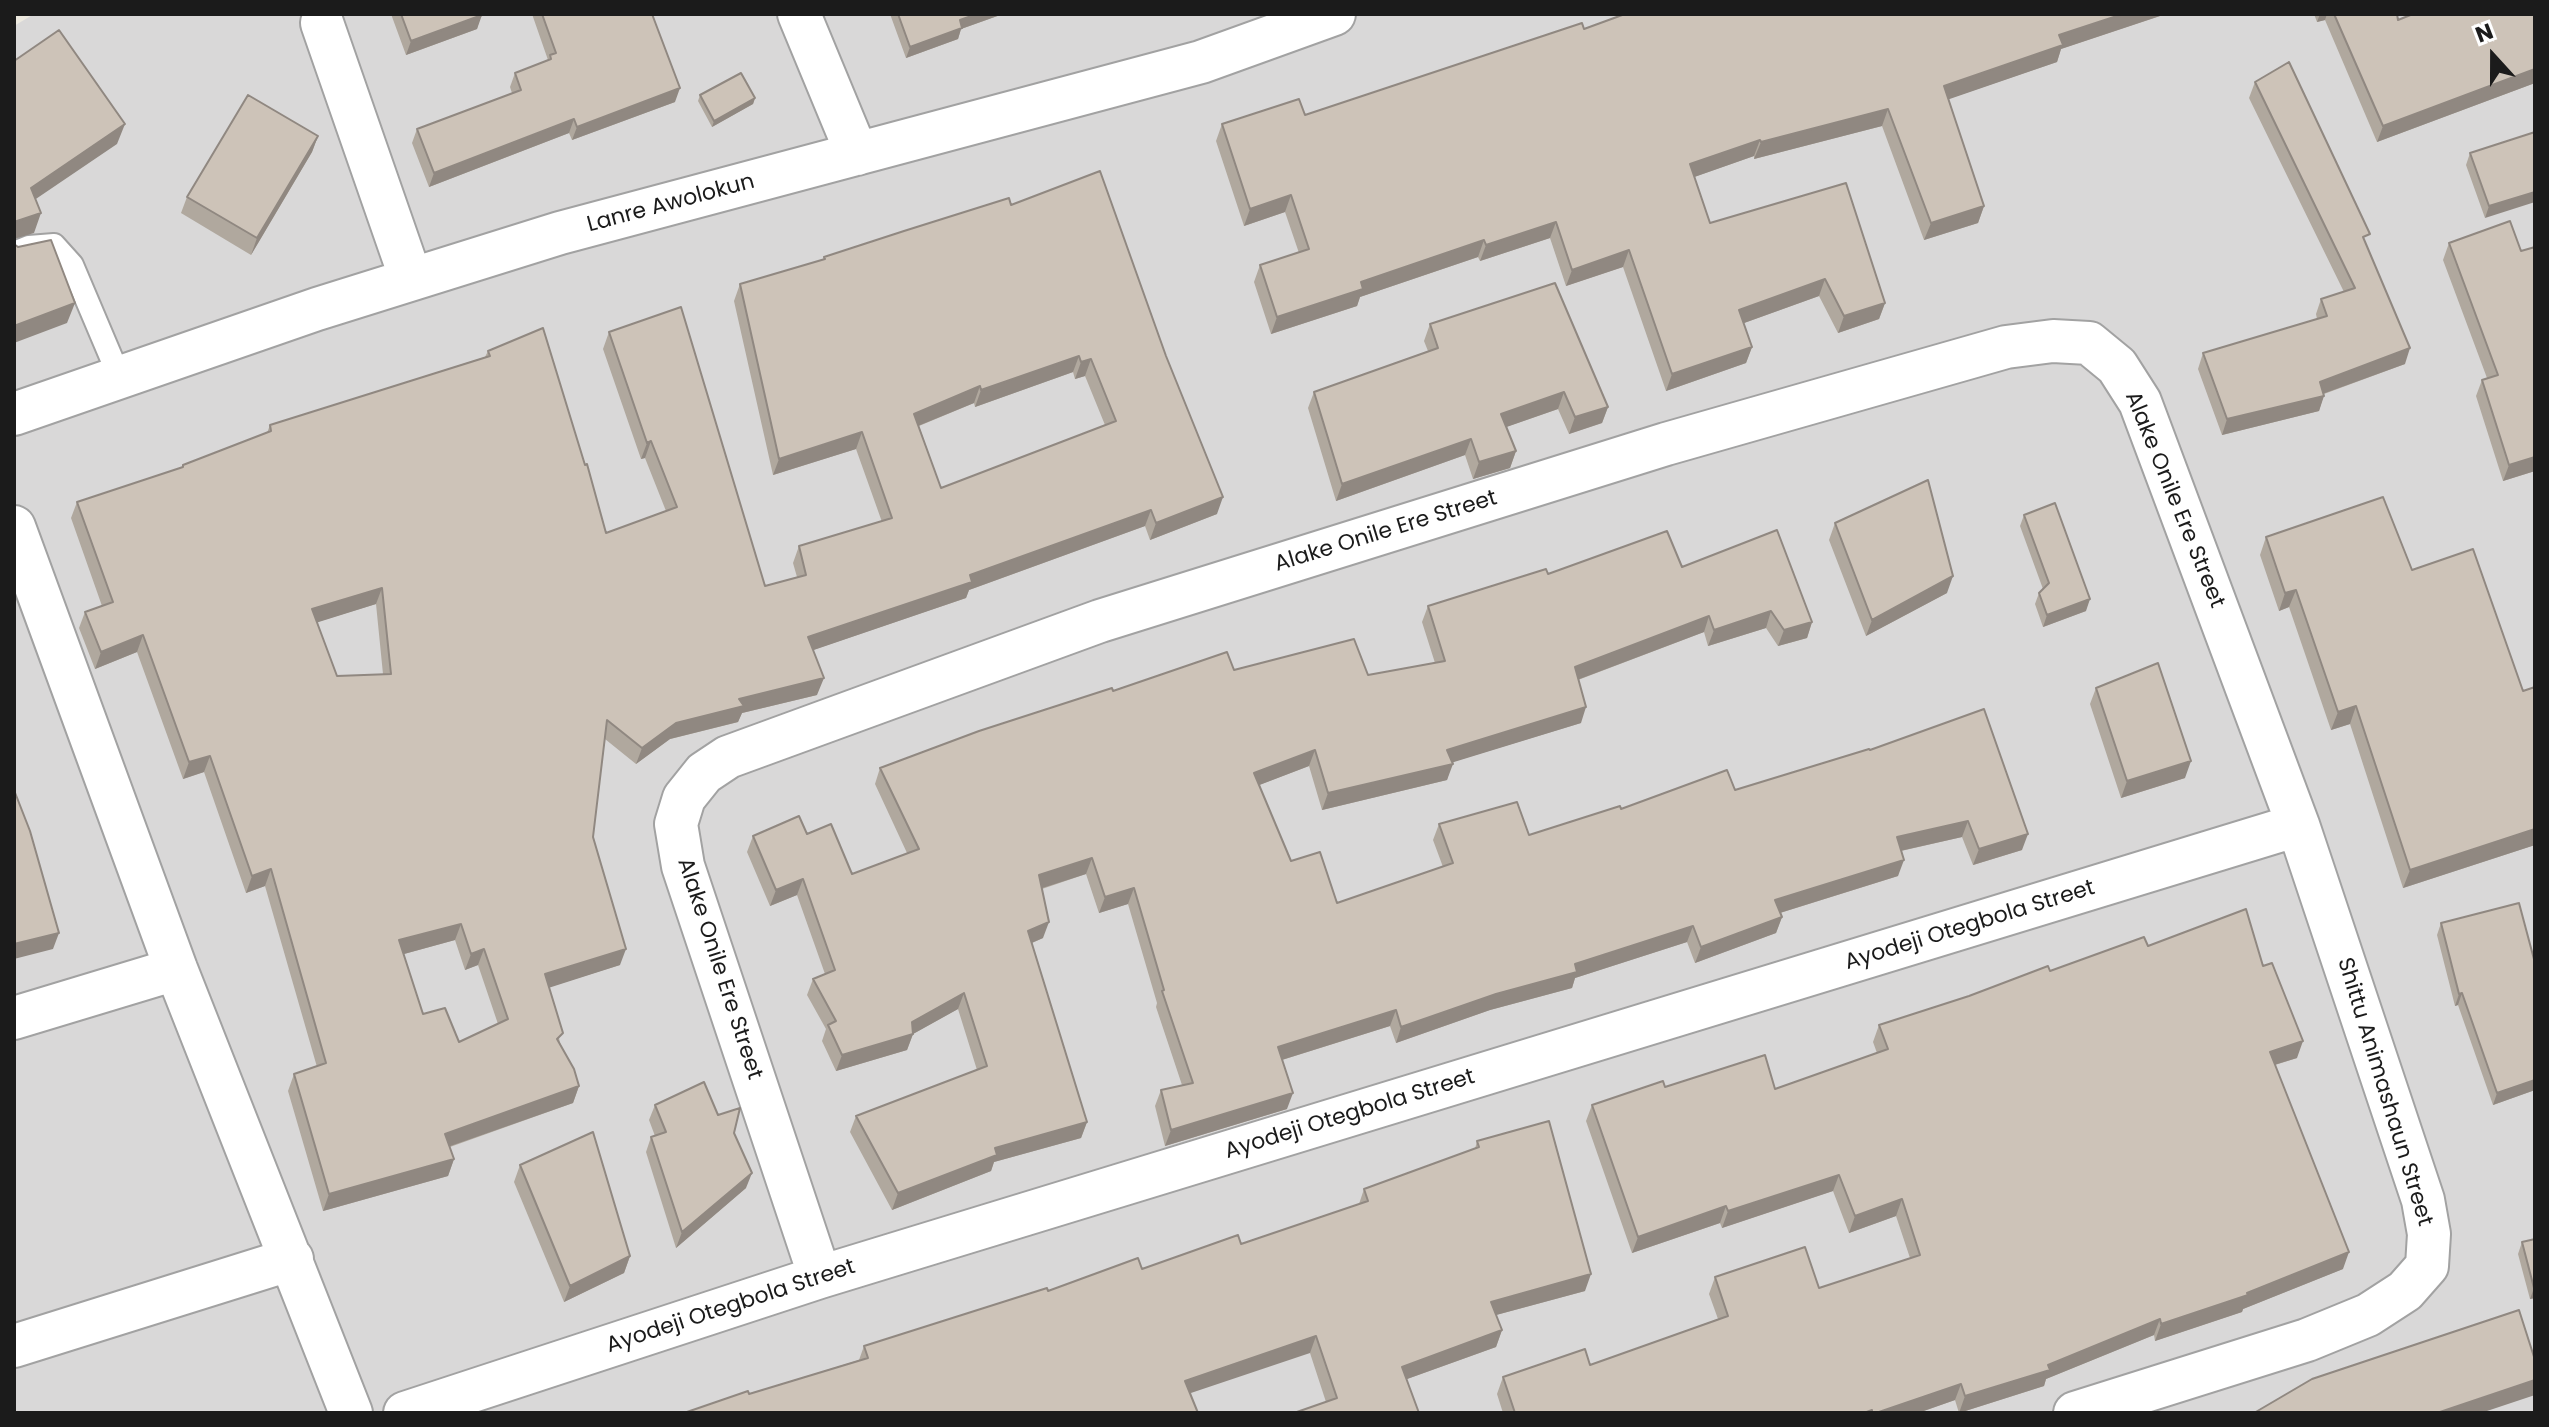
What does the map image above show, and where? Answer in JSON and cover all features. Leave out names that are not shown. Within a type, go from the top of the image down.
[{"type":"street","points":[[799,14],[857,154]]},
{"type":"street","name":"Lanre Awolokun","points":[[14,414],[411,279],[560,233],[1201,62],[1334,14]]},
{"type":"street","points":[[322,23],[411,279]]},
{"type":"street","name":"Alake Onile Ere Street","points":[[820,1277],[683,866],[676,824],[684,798],[704,773],[728,757],[1100,621],[1666,444],[2006,347],[2053,341],[2089,343],[2117,366],[2140,402],[2298,825]]},
{"type":"street","points":[[14,527],[176,969],[351,1413]]},
{"type":"street","name":"Ayodeji Otegbola Street","points":[[405,1413],[820,1277],[2298,825]]},
{"type":"street","name":"Shittu Animashaun Street","points":[[2075,1413],[2307,1340],[2368,1315],[2405,1291],[2427,1266],[2429,1234],[2423,1200],[2298,825]]},
{"type":"street","points":[[14,1018],[176,969]]},
{"type":"street","points":[[14,1346],[292,1259]]},
{"type":"lane","points":[[14,253],[29,247],[54,245],[72,265],[119,376]]},
{"type":"shaded area","points":[[34,14],[2535,14],[2535,1413],[14,1413],[14,26]]},
{"type":"building","points":[[401,14],[481,14],[482,15],[411,41]]},
{"type":"building","points":[[542,14],[652,14],[680,88],[577,127],[574,119],[434,173],[417,129],[521,90],[515,73],[551,59],[550,55],[556,53]]},
{"type":"building","points":[[898,14],[977,14],[960,20],[962,28],[910,47]]},
{"type":"building","points":[[1625,14],[2123,14],[2059,35],[2063,45],[1944,86],[1984,206],[1931,223],[1888,109],[1760,140],[1690,164],[1710,223],[1846,183],[1885,303],[1844,316],[1825,279],[1739,310],[1752,347],[1672,374],[1629,250],[1572,270],[1556,222],[1486,245],[1484,240],[1361,282],[1363,289],[1277,317],[1260,265],[1309,249],[1291,195],[1250,209],[1222,124],[1299,99],[1305,115],[1582,23],[1584,29]]},
{"type":"building","points":[[2334,14],[2397,14],[2398,20],[2413,14],[2535,14],[2535,69],[2383,126]]},
{"type":"building","points":[[59,30],[125,124],[31,188],[41,213],[14,222],[14,61]]},
{"type":"building","points":[[2289,62],[2370,234],[2363,237],[2410,348],[2320,382],[2324,396],[2227,419],[2203,353],[2327,316],[2321,299],[2355,288],[2255,82]]},
{"type":"building","points":[[741,73],[755,98],[714,121],[700,95]]},
{"type":"building","points":[[248,95],[318,136],[257,238],[187,197]]},
{"type":"building","points":[[2535,132],[2535,192],[2489,206],[2470,153]]},
{"type":"building","points":[[1100,171],[1166,356],[1223,497],[1156,523],[1151,510],[970,575],[972,582],[808,637],[824,678],[739,699],[744,706],[676,723],[642,748],[607,720],[593,837],[626,949],[545,974],[563,1033],[557,1039],[574,1069],[579,1086],[445,1134],[454,1159],[329,1194],[294,1074],[326,1063],[271,869],[252,876],[210,756],[189,762],[143,635],[101,652],[85,612],[113,602],[77,502],[183,467],[271,431],[270,425],[490,356],[488,351],[543,328],[606,533],[677,507],[651,441],[647,443],[609,332],[681,307],[765,586],[806,575],[799,546],[892,518],[862,432],[779,459],[740,284],[1009,198],[1011,205]],"holes":[[[1079,356],[1081,362],[1091,359],[1116,421],[941,488],[914,414],[980,386],[981,390]],[[382,588],[391,674],[337,676],[312,609]],[[461,924],[471,954],[484,949],[508,1019],[459,1042],[445,1008],[423,1014],[399,940]]]},
{"type":"building","points":[[2510,221],[2521,251],[2535,247],[2535,457],[2509,465],[2482,380],[2498,375],[2449,243]]},
{"type":"building","points":[[51,240],[75,303],[14,326],[14,244],[18,247]]},
{"type":"building","points":[[1555,283],[1608,407],[1575,417],[1564,392],[1501,414],[1516,451],[1479,462],[1471,439],[1342,484],[1314,392],[1438,348],[1430,324]]},
{"type":"building","points":[[1928,480],[1953,576],[1872,620],[1835,523]]},
{"type":"building","points":[[2383,497],[2412,570],[2473,549],[2523,691],[2535,687],[2535,829],[2410,870],[2356,706],[2338,712],[2296,590],[2285,593],[2266,537]]},
{"type":"building","points":[[2055,503],[2090,599],[2047,615],[2039,593],[2049,583],[2024,515]]},
{"type":"building","points":[[1777,530],[1812,622],[1784,630],[1771,611],[1714,630],[1709,616],[1575,667],[1586,707],[1447,750],[1453,764],[1328,793],[1315,750],[1254,773],[1291,861],[1320,852],[1337,903],[1453,863],[1439,824],[1517,802],[1529,835],[1620,806],[1621,809],[1727,770],[1735,790],[1870,750],[1984,709],[2028,834],[1979,849],[1968,821],[1897,837],[1904,860],[1775,900],[1782,917],[1701,947],[1693,926],[1575,964],[1577,972],[1496,994],[1401,1027],[1396,1010],[1278,1047],[1293,1093],[1171,1130],[1161,1090],[1193,1083],[1162,991],[1134,888],[1105,897],[1092,858],[1039,875],[1049,922],[1028,931],[1087,1122],[995,1148],[997,1155],[898,1193],[856,1116],[987,1066],[964,993],[912,1022],[913,1034],[842,1055],[828,1025],[836,1021],[813,979],[835,970],[803,879],[776,890],[753,836],[799,816],[807,834],[831,824],[852,874],[919,849],[880,768],[979,731],[1112,688],[1113,691],[1227,652],[1234,670],[1354,639],[1368,675],[1445,661],[1428,606],[1546,569],[1548,574],[1667,531],[1682,567]]},
{"type":"building","points":[[2158,663],[2191,761],[2127,781],[2096,688]]},
{"type":"building","points":[[14,790],[30,831],[59,933],[14,944]]},
{"type":"building","points":[[2519,903],[2535,963],[2535,1080],[2497,1093],[2462,993],[2459,994],[2441,923]]},
{"type":"building","points":[[2246,909],[2263,966],[2272,963],[2303,1041],[2270,1052],[2349,1252],[2248,1295],[2161,1324],[2160,1319],[2048,1365],[2050,1370],[1965,1396],[1961,1384],[1876,1413],[1872,1410],[1864,1413],[1515,1413],[1503,1377],[1585,1349],[1590,1365],[1728,1316],[1715,1277],[1805,1247],[1819,1288],[1920,1255],[1902,1199],[1855,1216],[1839,1175],[1728,1211],[1726,1206],[1638,1237],[1592,1105],[1663,1081],[1665,1087],[1765,1055],[1775,1089],[1888,1049],[1879,1025],[2048,966],[2050,971],[2144,937],[2148,946]]},
{"type":"building","points":[[704,1082],[718,1115],[740,1108],[734,1133],[752,1173],[682,1232],[651,1137],[666,1132],[655,1105]]},
{"type":"building","points":[[1549,1121],[1591,1274],[1491,1302],[1502,1330],[1402,1367],[1419,1413],[1294,1413],[1337,1398],[1316,1336],[1185,1381],[1198,1413],[684,1413],[748,1391],[749,1394],[868,1358],[864,1346],[1047,1288],[1048,1291],[1138,1258],[1142,1269],[1238,1235],[1241,1244],[1368,1201],[1364,1189],[1479,1147],[1477,1141]]},
{"type":"building","points":[[593,1132],[630,1256],[570,1286],[520,1165]]},
{"type":"building","points":[[2535,1239],[2535,1288],[2534,1288],[2522,1242]]},
{"type":"building","points":[[2519,1310],[2535,1360],[2535,1380],[2437,1413],[2254,1413],[2312,1379]]}]
